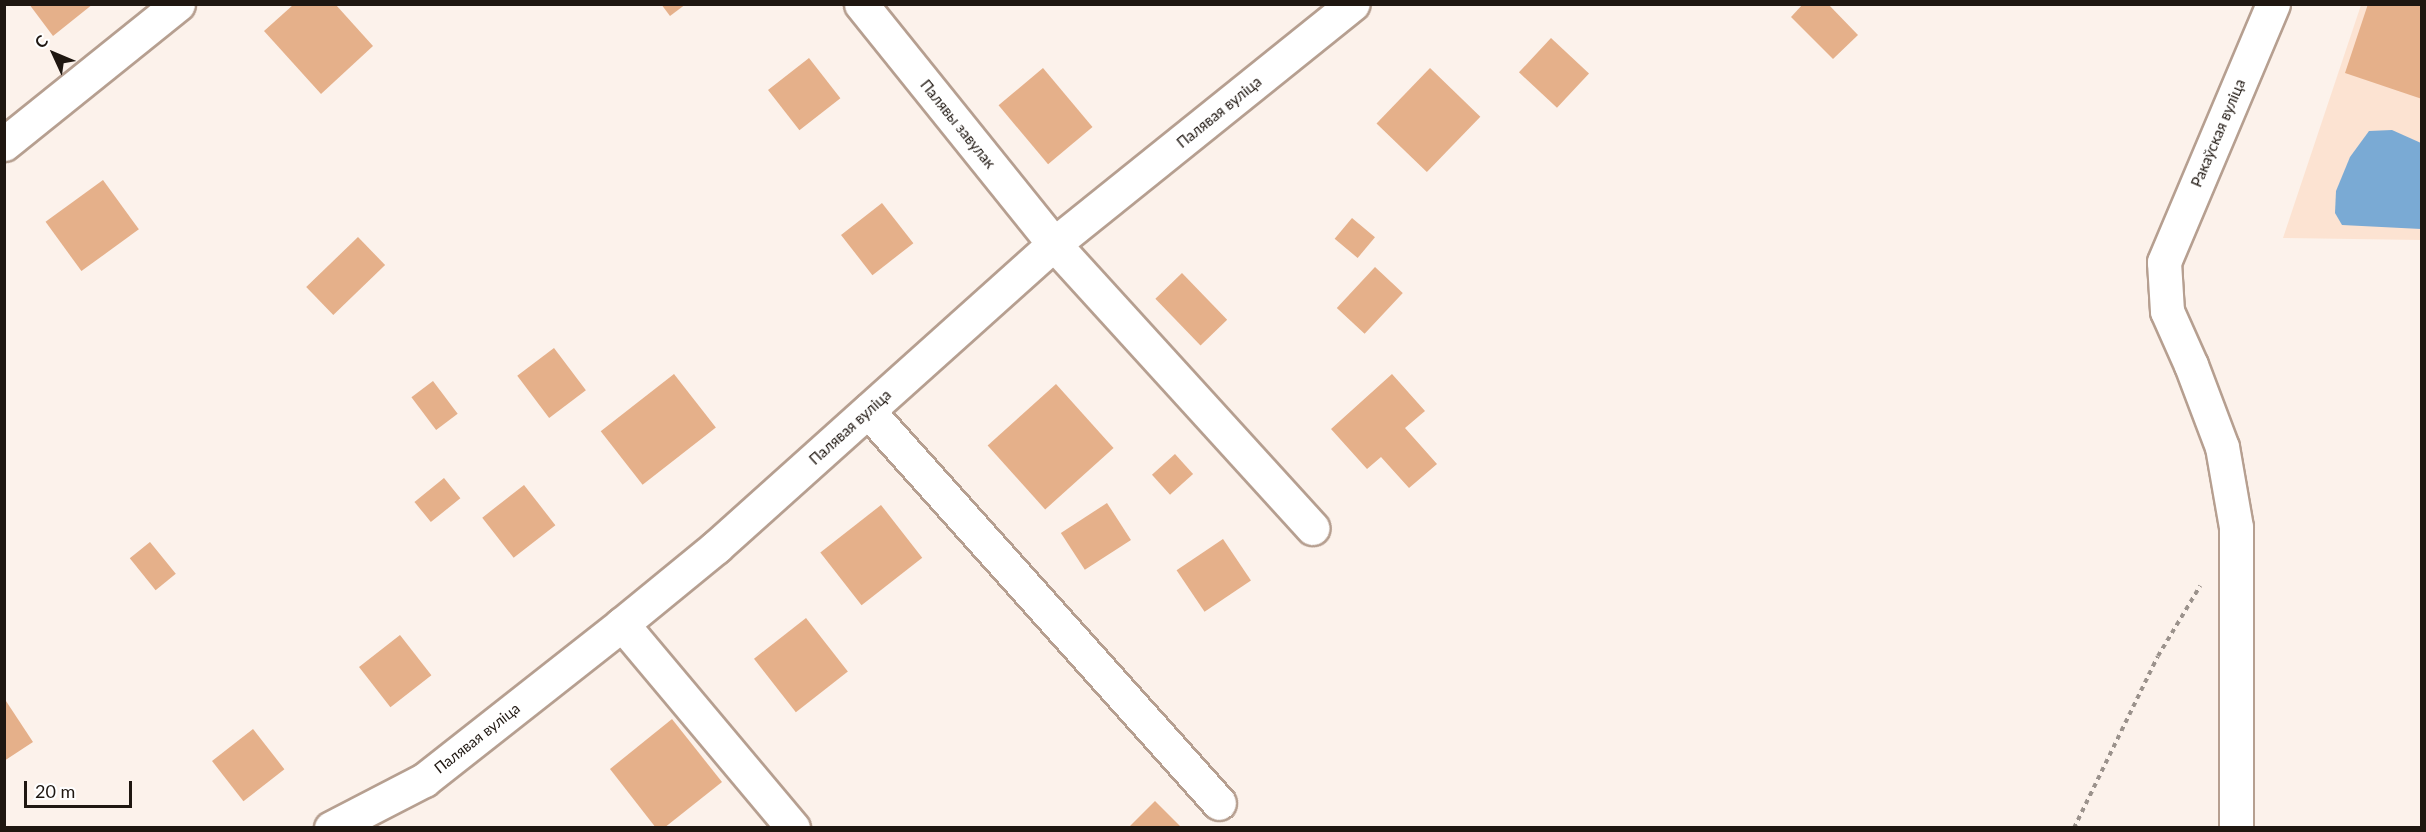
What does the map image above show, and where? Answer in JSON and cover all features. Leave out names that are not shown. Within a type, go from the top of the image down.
[{"type":"street","points":[[4,144],[177,4]]},
{"type":"street","name":"Палявы завулак","points":[[861,4],[1054,244],[1312,528]]},
{"type":"street","name":"Палявая вуліца","points":[[331,828],[424,780],[622,624],[716,547],[1054,244],[1353,4]]},
{"type":"street","name":"Ракаўская вуліца","points":[[2236,828],[2236,527],[2222,447],[2192,364],[2167,311],[2164,262],[2273,4]]},
{"type":"street","points":[[868,411],[1219,803]]},
{"type":"street","points":[[622,624],[793,828]]},
{"type":"path","points":[[2074,828],[2158,656],[2206,576]]},
{"type":"shaded area","points":[[2361,5],[2421,5],[2421,240],[2283,238]]},
{"type":"water","points":[[2392,130],[2421,143],[2421,229],[2342,225],[2335,213],[2336,191],[2350,157],[2369,131]]},
{"type":"building","points":[[29,4],[93,4],[53,36]]},
{"type":"building","points":[[661,4],[686,4],[670,16]]},
{"type":"building","points":[[1803,4],[1828,4],[1858,35],[1833,59],[1791,17]]},
{"type":"building","points":[[2368,4],[2422,4],[2422,99],[2345,73]]},
{"type":"building","points":[[293,5],[336,5],[373,46],[321,94],[264,31]]},
{"type":"building","points":[[1551,38],[1589,73],[1557,108],[1519,72]]},
{"type":"building","points":[[809,58],[840,98],[799,130],[768,90]]},
{"type":"building","points":[[1043,68],[1092,127],[1048,164],[999,105]]},
{"type":"building","points":[[1430,68],[1480,117],[1427,172],[1377,123]]},
{"type":"building","points":[[103,180],[139,229],[81,271],[46,222]]},
{"type":"building","points":[[882,203],[913,243],[872,275],[841,235]]},
{"type":"building","points":[[1352,218],[1375,237],[1358,258],[1335,239]]},
{"type":"building","points":[[358,237],[385,265],[333,315],[306,287]]},
{"type":"building","points":[[1375,267],[1403,293],[1365,334],[1337,308]]},
{"type":"building","points":[[1182,273],[1227,320],[1201,345],[1155,299]]},
{"type":"building","points":[[554,348],[586,390],[549,418],[517,376]]},
{"type":"building","points":[[674,374],[716,428],[643,485],[601,431]]},
{"type":"building","points":[[1392,374],[1425,411],[1405,428],[1437,464],[1409,488],[1381,457],[1367,469],[1331,429]]},
{"type":"building","points":[[433,381],[458,414],[436,430],[411,397]]},
{"type":"building","points":[[1056,384],[1114,448],[1045,509],[988,446]]},
{"type":"building","points":[[1175,454],[1193,474],[1170,495],[1152,475]]},
{"type":"building","points":[[444,478],[460,498],[431,522],[414,502]]},
{"type":"building","points":[[524,485],[555,525],[514,558],[482,518]]},
{"type":"building","points":[[1107,503],[1131,540],[1085,570],[1061,533]]},
{"type":"building","points":[[881,505],[922,558],[862,605],[820,552]]},
{"type":"building","points":[[1223,539],[1251,580],[1205,612],[1177,570]]},
{"type":"building","points":[[150,542],[176,574],[156,590],[130,558]]},
{"type":"building","points":[[806,618],[848,672],[796,712],[754,659]]},
{"type":"building","points":[[400,635],[431,675],[390,707],[359,667]]},
{"type":"building","points":[[4,698],[33,742],[4,761]]},
{"type":"building","points":[[672,719],[722,782],[664,828],[656,828],[610,769]]},
{"type":"building","points":[[253,729],[284,769],[243,801],[212,761]]},
{"type":"building","points":[[1155,801],[1182,828],[1128,828]]}]
